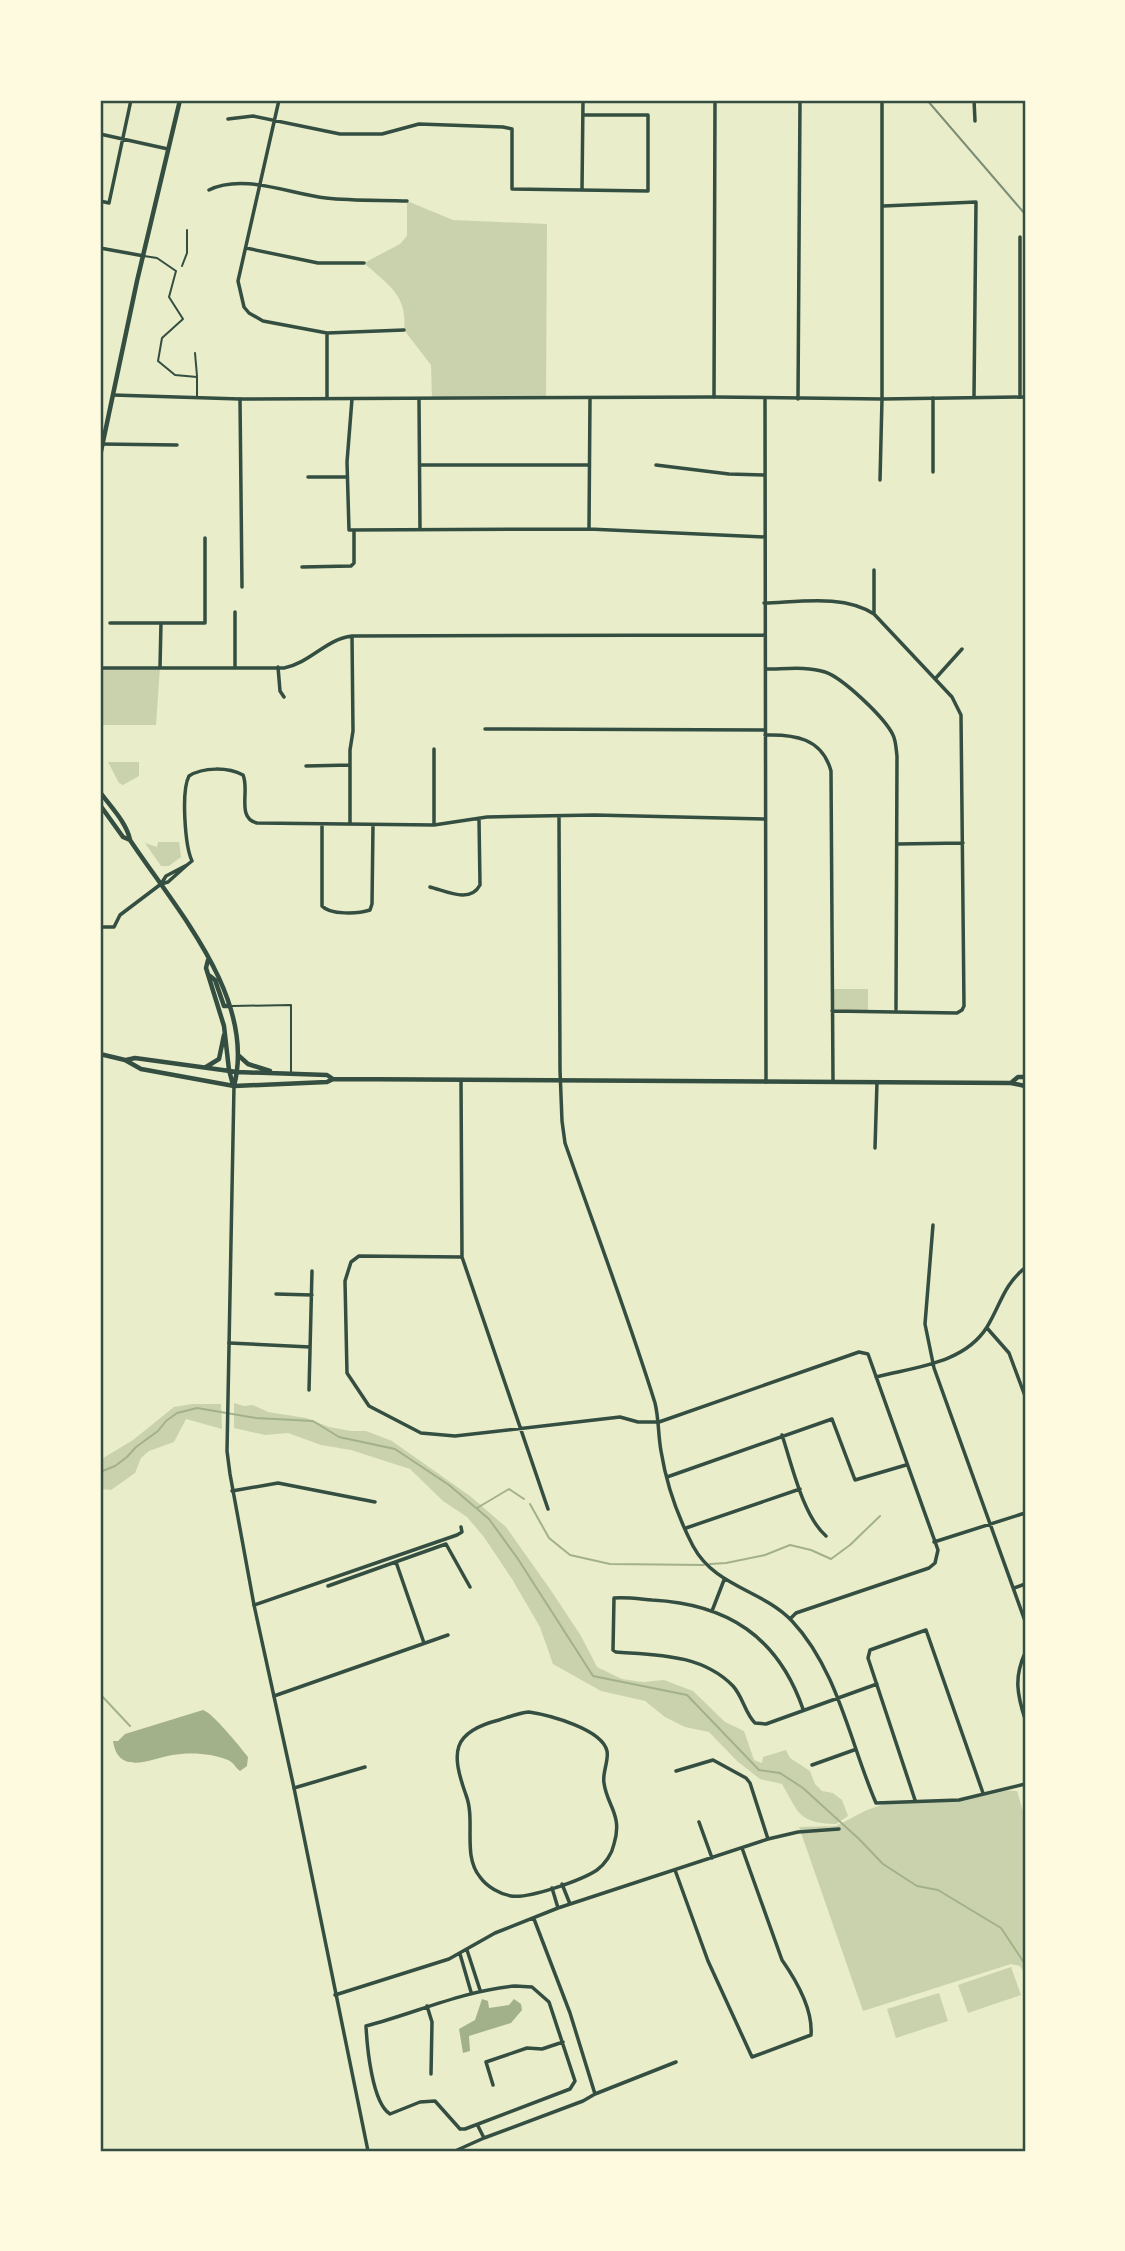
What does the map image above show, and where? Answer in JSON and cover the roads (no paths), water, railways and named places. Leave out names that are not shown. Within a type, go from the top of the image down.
[{"type":"main road","points":[[100,456],[180,100]]},
{"type":"main road","points":[[100,792],[196,935],[208,960],[216,967],[229,1006],[237,1054],[234,1086]]},
{"type":"main road","points":[[100,805],[123,837],[130,840]]},
{"type":"main road","points":[[208,960],[206,968],[225,1031],[229,1070],[234,1086]]},
{"type":"main road","points":[[209,976],[215,980],[224,1006],[229,1006]]},
{"type":"main road","points":[[194,1067],[208,1067],[217,1061],[221,1056],[225,1031]]},
{"type":"main road","points":[[100,1054],[125,1060],[141,1069],[234,1086],[327,1082],[333,1079],[766,1083],[833,1081],[1011,1083],[1025,1086]]},
{"type":"main road","points":[[237,1054],[251,1066],[291,1074]]},
{"type":"main road","points":[[125,1060],[135,1058],[237,1072],[327,1074],[333,1079]]},
{"type":"main road","points":[[1011,1083],[1018,1077],[1025,1077]]},
{"type":"street","points":[[100,201],[109,203],[131,100]]},
{"type":"street","points":[[279,100],[238,281],[238,289],[249,313],[263,321],[327,332],[404,330]]},
{"type":"street","points":[[582,190],[583,100]]},
{"type":"street","points":[[714,397],[715,100]]},
{"type":"street","points":[[798,399],[800,100]]},
{"type":"street","points":[[880,480],[882,100]]},
{"type":"street","points":[[974,100],[975,121]]},
{"type":"street","points":[[228,119],[253,116],[335,134],[382,134],[419,124],[512,129],[512,188],[648,191],[648,115],[583,114]]},
{"type":"street","points":[[100,134],[168,149]]},
{"type":"street","points":[[209,190],[219,185],[261,185],[326,198],[407,201]]},
{"type":"street","points":[[883,206],[976,202],[974,397]]},
{"type":"street","points":[[113,395],[240,399],[1023,397],[1020,237]]},
{"type":"street","points":[[100,248],[144,256]]},
{"type":"street","points":[[246,248],[318,263],[364,263]]},
{"type":"street","points":[[327,332],[327,398]]},
{"type":"street","points":[[933,397],[933,472]]},
{"type":"street","points":[[589,529],[590,398]]},
{"type":"street","points":[[765,398],[766,1083]]},
{"type":"street","points":[[240,399],[242,587]]},
{"type":"street","points":[[302,567],[352,566],[347,477],[352,399]]},
{"type":"street","points":[[419,399],[420,530]]},
{"type":"street","points":[[101,445],[177,445]]},
{"type":"street","points":[[420,465],[589,465]]},
{"type":"street","points":[[656,465],[730,474],[764,475]]},
{"type":"street","points":[[308,477],[347,477]]},
{"type":"street","points":[[351,530],[589,529],[765,537]]},
{"type":"street","points":[[110,624],[205,623],[205,538]]},
{"type":"street","points":[[874,570],[874,614]]},
{"type":"street","points":[[764,603],[848,603],[874,614],[952,697],[961,715],[964,1006],[957,1013],[832,1011]]},
{"type":"street","points":[[235,612],[235,666]]},
{"type":"street","points":[[160,667],[161,623]]},
{"type":"street","points":[[100,668],[278,667],[297,664],[331,641],[352,636],[764,635]]},
{"type":"street","points":[[350,824],[352,636]]},
{"type":"street","points":[[934,679],[962,649]]},
{"type":"street","points":[[278,667],[280,691],[284,697]]},
{"type":"street","points":[[766,669],[803,668],[829,673],[847,684],[889,729],[895,741],[896,1010]]},
{"type":"street","points":[[485,729],[765,733],[798,736],[822,753],[831,771],[833,1081]]},
{"type":"street","points":[[434,750],[435,825]]},
{"type":"street","points":[[306,766],[350,765]]},
{"type":"street","points":[[100,927],[114,927],[120,915],[161,884],[169,882],[192,861],[187,845],[186,786],[189,776],[199,771],[228,770],[243,775],[246,781],[246,812],[251,822],[435,825],[479,819],[559,816],[765,818]]},
{"type":"street","points":[[559,816],[561,1082],[565,1143],[655,1405],[667,1477],[685,1528],[707,1567],[724,1580],[762,1598],[790,1619],[823,1664],[876,1803],[959,1800],[1025,1784]]},
{"type":"street","points":[[430,887],[461,895],[471,895],[477,891],[480,885],[479,819]]},
{"type":"street","points":[[322,824],[322,906],[329,911],[364,912],[370,910],[372,904],[373,824]]},
{"type":"street","points":[[897,844],[963,843]]},
{"type":"street","points":[[461,1080],[462,1257],[548,1509]]},
{"type":"street","points":[[875,1148],[877,1082]]},
{"type":"street","points":[[234,1086],[227,1451],[232,1491],[368,2151]]},
{"type":"street","points":[[933,1225],[925,1324],[933,1363],[1025,1621]]},
{"type":"street","points":[[462,1257],[359,1256],[351,1262],[345,1281],[347,1373],[369,1406],[421,1433],[456,1436],[620,1417],[638,1422],[659,1422],[859,1352],[868,1354],[938,1550],[935,1563],[929,1568],[796,1613],[790,1619]]},
{"type":"street","points":[[876,1377],[933,1363],[970,1347],[986,1328],[1007,1286],[1025,1268]]},
{"type":"street","points":[[309,1390],[312,1271]]},
{"type":"street","points":[[276,1294],[312,1295]]},
{"type":"street","points":[[986,1328],[1009,1353],[1025,1396]]},
{"type":"street","points":[[229,1343],[310,1347]]},
{"type":"street","points":[[667,1477],[832,1419],[855,1480],[906,1465]]},
{"type":"street","points":[[782,1435],[800,1489],[818,1528],[827,1536]]},
{"type":"street","points":[[232,1491],[278,1483],[375,1502]]},
{"type":"street","points":[[685,1528],[800,1489]]},
{"type":"street","points":[[934,1542],[1025,1513]]},
{"type":"street","points":[[254,1605],[457,1535],[461,1532],[461,1527]]},
{"type":"street","points":[[328,1586],[446,1544],[470,1587]]},
{"type":"street","points":[[396,1562],[424,1643]]},
{"type":"street","points":[[712,1611],[724,1580]]},
{"type":"street","points":[[1014,1588],[1025,1584]]},
{"type":"street","points":[[803,1709],[790,1676],[769,1647],[739,1623],[693,1604],[614,1598],[611,1647],[616,1652],[667,1656],[703,1665],[733,1687],[755,1723],[766,1724],[877,1684]]},
{"type":"street","points":[[915,1800],[868,1658],[870,1650],[926,1630],[983,1793]]},
{"type":"street","points":[[274,1696],[448,1635]]},
{"type":"street","points":[[1025,1653],[1017,1677],[1018,1694],[1025,1715]]},
{"type":"street","points":[[517,1714],[542,1714],[594,1734],[607,1752],[604,1783],[615,1812],[614,1844],[606,1861],[595,1871],[552,1888],[522,1896],[502,1894],[480,1878],[474,1867],[471,1854],[470,1805],[457,1758],[463,1737],[487,1722],[517,1714]]},
{"type":"street","points":[[811,1765],[854,1750]]},
{"type":"street","points":[[676,1771],[713,1760],[746,1778],[768,1839]]},
{"type":"street","points":[[294,1788],[365,1767]]},
{"type":"street","points":[[699,1822],[712,1858]]},
{"type":"street","points":[[335,1995],[442,1962],[483,1939],[570,1904],[768,1839],[798,1832],[839,1829]]},
{"type":"street","points":[[675,1870],[708,1961],[752,2057],[811,2035],[811,2028],[803,1999],[782,1961],[742,1848]]},
{"type":"street","points":[[562,1884],[570,1904]]},
{"type":"street","points":[[552,1888],[558,1908]]},
{"type":"street","points":[[534,1919],[570,2013],[595,2094]]},
{"type":"street","points":[[467,1950],[480,1990]]},
{"type":"street","points":[[460,1954],[471,1992]]},
{"type":"street","points":[[466,1972],[474,1969]]},
{"type":"street","points":[[515,1986],[531,1987],[549,2002],[575,2081],[570,2089],[478,2126],[460,2129],[435,2101],[420,2102],[390,2114],[383,2110],[375,2086],[366,2026],[401,2017],[471,1992],[515,1986]]},
{"type":"street","points":[[427,2006],[432,2022],[431,2074]]},
{"type":"street","points":[[493,2085],[486,2062],[527,2048],[542,2049],[563,2042]]},
{"type":"street","points":[[455,2151],[676,2062]]},
{"type":"street","points":[[478,2126],[484,2138]]},
{"type":"lane","points":[[182,266],[187,253],[187,230]]},
{"type":"lane","points":[[144,256],[157,258],[176,271],[169,297],[183,319],[162,338],[158,361],[175,375],[197,377]]},
{"type":"lane","points":[[195,353],[197,398]]},
{"type":"lane","points":[[229,1006],[291,1005],[291,1074]]},
{"type":"waterway","points":[[100,1472],[127,1457],[177,1413],[197,1408],[256,1418],[313,1421],[339,1437],[395,1449],[449,1485],[489,1519],[593,1676],[687,1695],[759,1770],[780,1773],[803,1788],[883,1864],[917,1886],[938,1890],[1001,1928],[1025,1964]]},
{"type":"waterway","points":[[477,1508],[509,1489],[524,1499]]},
{"type":"waterway","points":[[530,1504],[549,1538],[570,1555],[610,1564],[704,1565]]},
{"type":"waterway","points":[[710,1564],[765,1555],[790,1545],[831,1559],[880,1516]]},
{"type":"waterway","points":[[100,1694],[130,1726]]},
{"type":"railway","points":[[927,100],[1025,214]]}]
